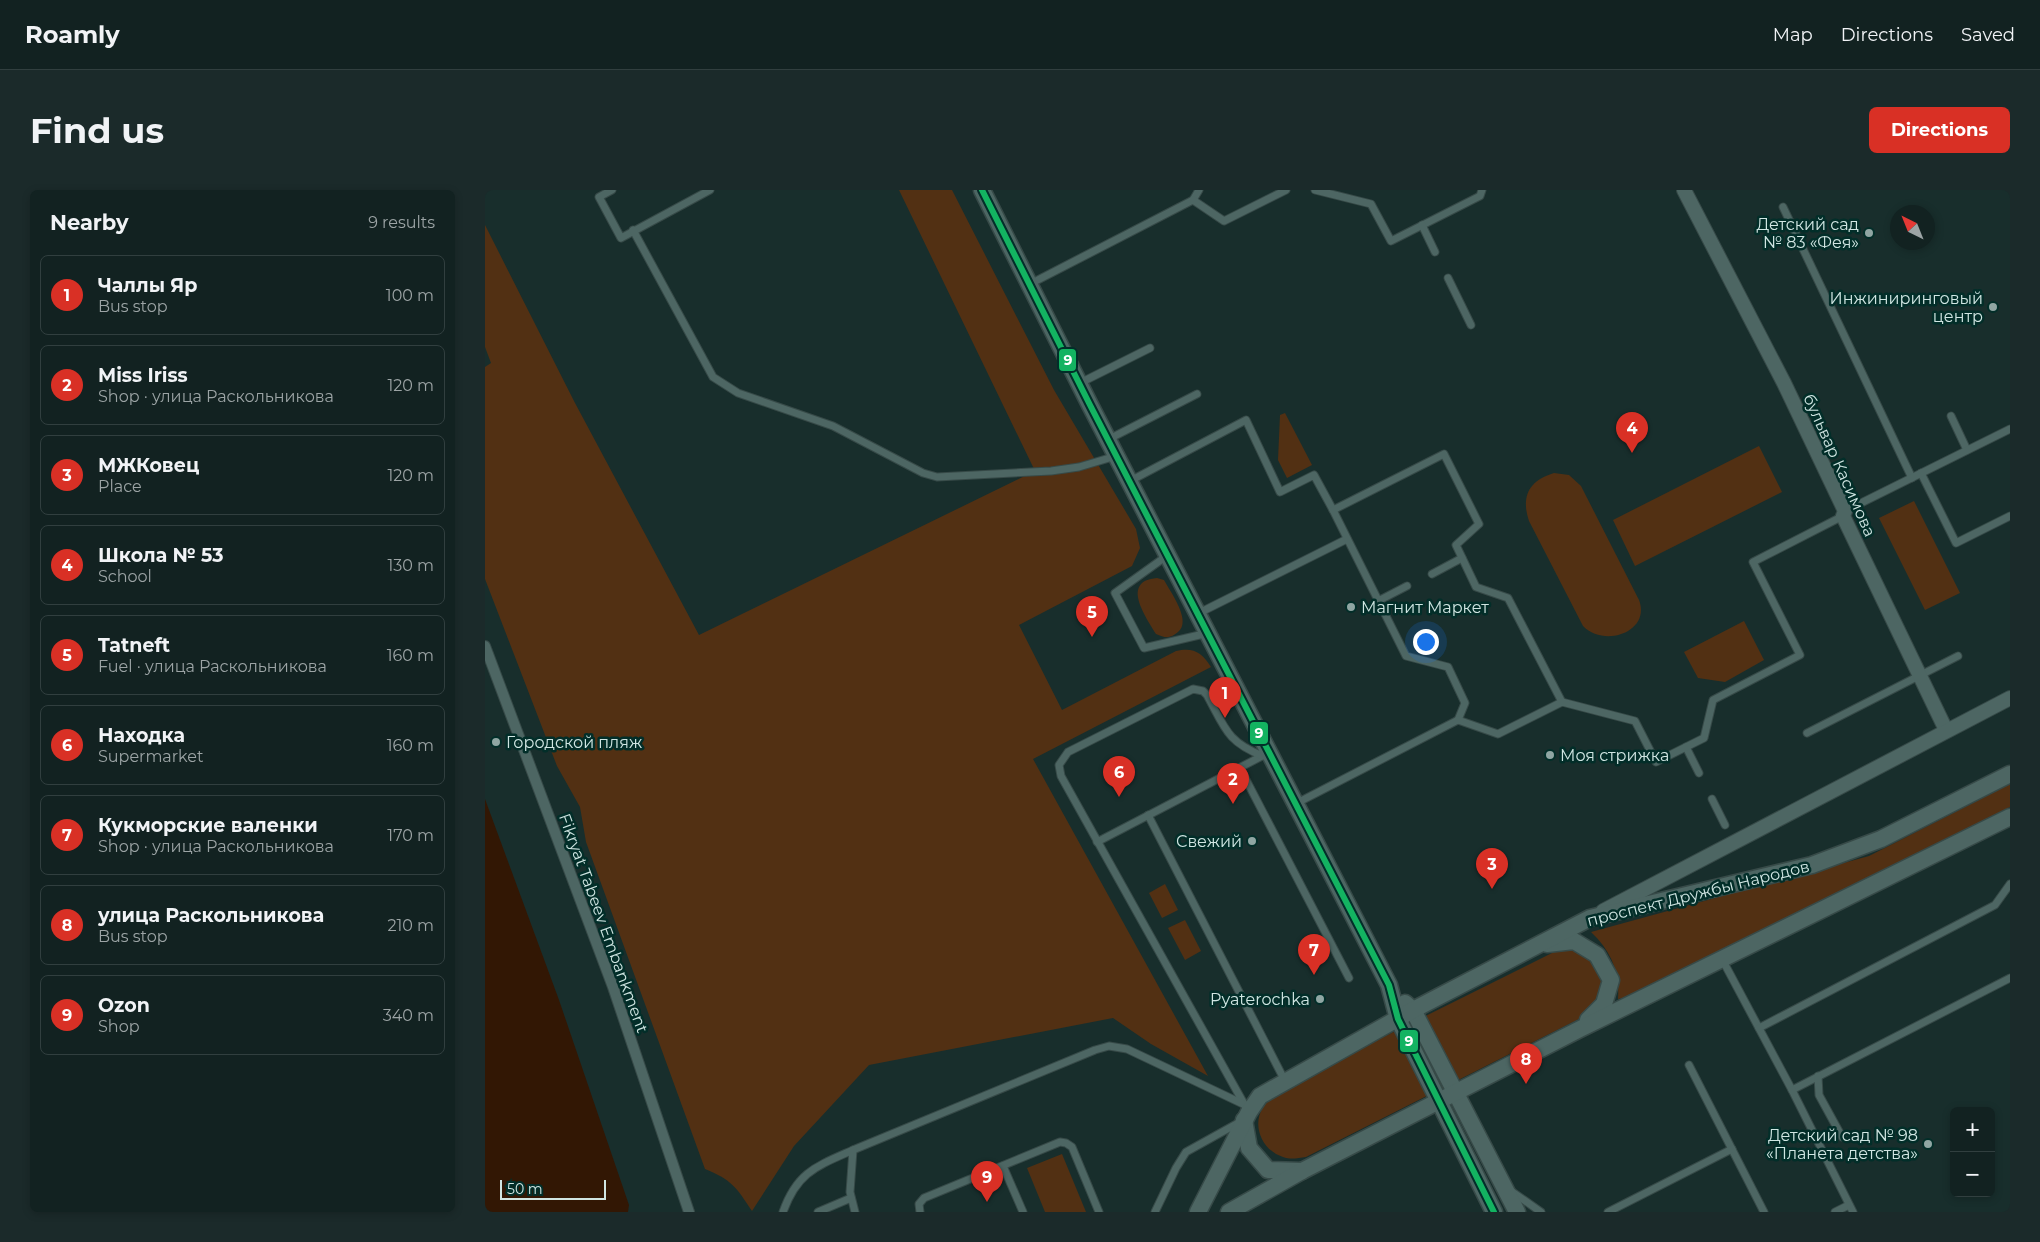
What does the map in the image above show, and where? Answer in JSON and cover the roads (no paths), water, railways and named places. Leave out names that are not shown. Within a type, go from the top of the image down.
[{"type":"street","points":[[983,190],[1129,481],[1199,613],[1266,754],[1295,804],[1389,985],[1398,1019],[1438,1103],[1494,1212]]},
{"type":"street","name":"бульвар Касимова","points":[[1684,190],[1784,383],[1946,730]]},
{"type":"street","name":"Fikryat Tabeev Embankment","points":[[485,646],[613,987],[689,1212]]},
{"type":"street","points":[[1590,918],[2010,698]]},
{"type":"street","name":"проспект Дружбы Народов","points":[[1245,1112],[1260,1096],[1413,1010],[1590,918],[1812,865],[1881,839],[2010,774]]},
{"type":"street","points":[[1229,1212],[1302,1171],[1580,1029],[2010,817]]},
{"type":"street","points":[[1539,944],[1575,941],[1597,955],[1611,980],[1604,1004],[1580,1029]]},
{"type":"street","points":[[1389,985],[1413,1010],[1517,1212]]},
{"type":"street","points":[[1245,1112],[1249,1148],[1268,1170],[1302,1171]]},
{"type":"street","points":[[1198,1212],[1245,1112]]},
{"type":"lane","points":[[612,190],[599,197],[621,238],[710,190]]},
{"type":"lane","points":[[1030,284],[1193,200],[1199,190]]},
{"type":"lane","points":[[1193,200],[1224,221],[1286,190]]},
{"type":"lane","points":[[1315,190],[1371,204],[1391,241],[1480,196],[1482,190]]},
{"type":"lane","points":[[1783,207],[1912,478]]},
{"type":"lane","points":[[1422,225],[1435,252]]},
{"type":"lane","points":[[633,230],[713,377],[738,393],[833,426],[923,473],[937,477],[1051,471],[1079,467],[1117,456]]},
{"type":"lane","points":[[1448,278],[1471,325]]},
{"type":"lane","points":[[1080,384],[1150,348]]},
{"type":"lane","points":[[1109,440],[1197,394]]},
{"type":"lane","points":[[1951,416],[1967,450]]},
{"type":"lane","points":[[1129,481],[1246,420],[1280,492],[1314,475],[1406,656],[1448,667],[1465,702],[1458,720],[1295,804]]},
{"type":"lane","points":[[1458,720],[1498,734],[1561,702],[1635,722],[1656,762],[1704,738],[1713,700],[1800,655],[1753,562],[1921,473],[2010,429]]},
{"type":"lane","points":[[1333,510],[1444,454],[1479,524],[1455,545],[1476,587],[1508,598],[1561,702]]},
{"type":"lane","points":[[1921,473],[1956,543],[2010,516]]},
{"type":"lane","points":[[1199,613],[1347,538]]},
{"type":"lane","points":[[1169,555],[1115,593],[1143,648],[1208,633]]},
{"type":"lane","points":[[1432,574],[1462,558]]},
{"type":"lane","points":[[1378,601],[1407,586]]},
{"type":"lane","points":[[1807,733],[1958,656]]},
{"type":"lane","points":[[1245,1112],[1059,770],[1063,756],[1193,689],[1203,691],[1207,695],[1236,742],[1244,748],[1266,754]]},
{"type":"lane","points":[[1686,747],[1699,773]]},
{"type":"lane","points":[[1097,842],[1266,754]]},
{"type":"lane","points":[[1241,768],[1349,978]]},
{"type":"lane","points":[[1712,799],[1725,825]]},
{"type":"lane","points":[[1148,816],[1285,1082]]},
{"type":"lane","points":[[1759,1028],[1995,905],[2010,884]]},
{"type":"lane","points":[[1722,959],[1853,1212]]},
{"type":"lane","points":[[1791,1090],[2010,978]]},
{"type":"lane","points":[[783,1212],[795,1186],[808,1171],[853,1150],[1095,1050],[1109,1046],[1127,1049],[1245,1112]]},
{"type":"lane","points":[[1689,1065],[1764,1212]]},
{"type":"lane","points":[[1818,1076],[1819,1095],[1842,1137]]},
{"type":"lane","points":[[1155,1212],[1176,1168],[1186,1152],[1245,1112]]},
{"type":"lane","points":[[920,1212],[919,1204],[924,1198],[1060,1142],[1072,1147],[1099,1212]]},
{"type":"lane","points":[[1608,1212],[1731,1149]]},
{"type":"lane","points":[[853,1150],[851,1198],[855,1212]]},
{"type":"lane","points":[[1003,1166],[1023,1212]]},
{"type":"lane","points":[[1505,1187],[1541,1212]]},
{"type":"lane","points":[[817,1212],[851,1198]]},
{"type":"lane","points":[[1835,1212],[1849,1204]]},
{"type":"place","name":"Детский сад № 83 «Фея»","points":[[1869,233]]},
{"type":"place","name":"Инжиниринговый центр","points":[[1993,307]]},
{"type":"place","name":"Школа № 53","points":[[1632,453]]},
{"type":"place","name":"Магнит Маркет","points":[[1351,607]]},
{"type":"place","name":"Tatneft","points":[[1092,637]]},
{"type":"place","name":"Чаллы Яр","points":[[1225,718]]},
{"type":"place","name":"Городской пляж","points":[[496,742]]},
{"type":"place","name":"Моя стрижка","points":[[1550,755]]},
{"type":"place","name":"Находка","points":[[1119,797]]},
{"type":"place","name":"Miss Iriss","points":[[1233,804]]},
{"type":"place","name":"Свежий","points":[[1252,841]]},
{"type":"place","name":"МЖКовец","points":[[1492,889]]},
{"type":"place","name":"Кукморские валенки","points":[[1314,975]]},
{"type":"place","name":"Pyaterochka","points":[[1320,999]]},
{"type":"place","name":"улица Раскольникова","points":[[1526,1084]]},
{"type":"place","name":"Детский сад № 98 «Планета детства»","points":[[1928,1144]]},
{"type":"place","name":"Ozon","points":[[987,1202]]}]
